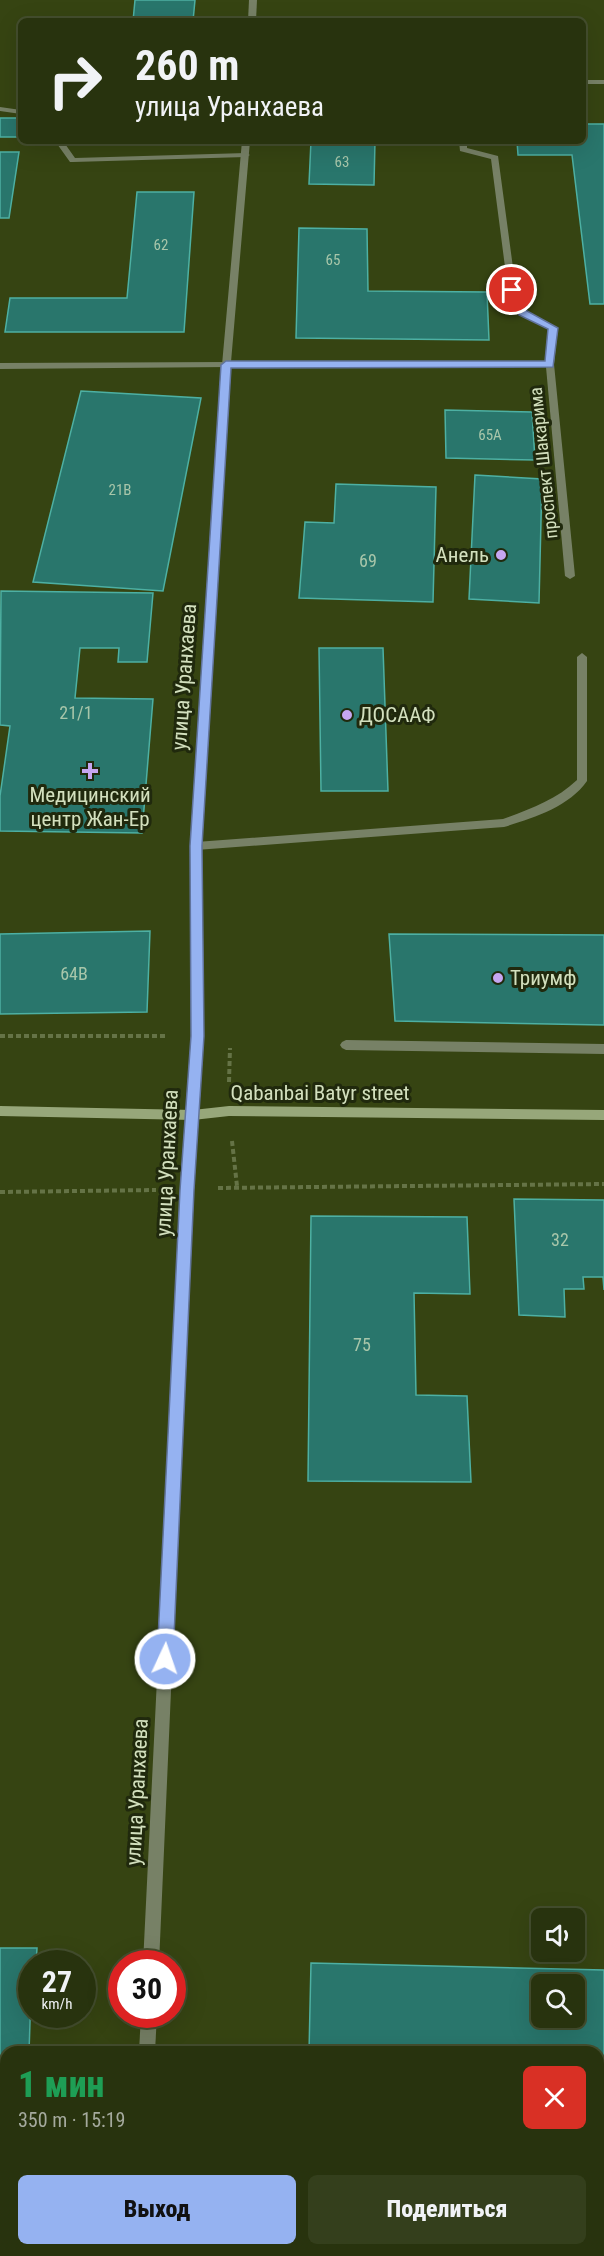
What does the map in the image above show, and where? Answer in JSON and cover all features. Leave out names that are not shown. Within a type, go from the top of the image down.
[{"type":"main road","name":"Qabanbai Batyr street","points":[[0,1111],[192,1115],[229,1111],[604,1115]]},
{"type":"street","points":[[252,18],[253,0]]},
{"type":"street","points":[[586,82],[604,82]]},
{"type":"street","points":[[0,109],[18,112]]},
{"type":"street","points":[[61,144],[73,160],[246,155]]},
{"type":"street","name":"улица Уранхаева","points":[[152,1950],[187,1190],[198,1036],[196,846],[226,365],[246,144]]},
{"type":"street","name":"проспект Шакарима","points":[[463,144],[463,149],[495,158],[512,290],[522,313],[554,328],[550,364],[570,576]]},
{"type":"street","points":[[0,366],[550,364]]},
{"type":"street","points":[[196,846],[504,823],[549,807],[569,796],[582,781],[582,657]]},
{"type":"street","points":[[346,1045],[604,1049]]},
{"type":"street","points":[[147,2046],[148,2028]]},
{"type":"path","points":[[0,1036],[231,1038],[229,1111],[237,1186]]},
{"type":"path","points":[[0,1192],[187,1190],[237,1186],[604,1184]]},
{"type":"building","points":[[135,0],[195,0],[193,18],[133,18]]},
{"type":"building","points":[[0,118],[18,118],[18,137],[0,137]]},
{"type":"building","points":[[586,124],[604,124],[604,304],[590,304],[572,155],[518,155],[517,144],[586,144]]},
{"type":"building","points":[[311,144],[375,144],[374,185],[309,184]]},
{"type":"building","points":[[0,152],[19,152],[9,218],[0,218]]},
{"type":"building","points":[[137,192],[194,192],[184,332],[5,332],[10,298],[127,298]]},
{"type":"building","points":[[299,228],[367,229],[368,291],[487,292],[489,340],[296,338]]},
{"type":"building","points":[[81,391],[201,398],[163,591],[33,582]]},
{"type":"building","points":[[445,410],[532,412],[535,460],[446,458]]},
{"type":"building","points":[[475,475],[542,479],[539,603],[469,599]]},
{"type":"building","points":[[336,484],[436,487],[433,602],[299,598],[305,522],[334,523]]},
{"type":"building","points":[[1,591],[153,593],[147,662],[118,662],[119,648],[80,648],[75,698],[153,699],[142,833],[0,831],[0,796],[10,726],[0,725]]},
{"type":"building","points":[[319,648],[383,648],[388,791],[321,791]]},
{"type":"building","points":[[150,931],[147,1012],[0,1014],[0,934]]},
{"type":"building","name":"Триумф","points":[[389,934],[604,935],[604,1025],[395,1021]]},
{"type":"building","points":[[514,1199],[604,1200],[604,1290],[603,1277],[583,1277],[584,1289],[564,1289],[565,1317],[519,1315]]},
{"type":"building","points":[[311,1216],[467,1217],[470,1294],[414,1293],[416,1395],[467,1396],[471,1482],[308,1481]]},
{"type":"building","points":[[0,1948],[37,1948],[37,1950],[18,1950],[18,2028],[30,2028],[29,2046],[0,2046]]},
{"type":"building","points":[[311,1963],[604,1970],[604,2046],[309,2046]]},
{"type":"place","name":"Анель","points":[[501,555]]},
{"type":"place","name":"ДОСААФ","points":[[347,715]]},
{"type":"place","name":"Медицинский центр Жан-Ер","points":[[90,771]]},
{"type":"place","name":"Триумф","points":[[498,978]]},
{"type":"route","points":[[165,1659],[187,1190],[198,1036],[196,846],[226,365],[550,364],[554,328],[522,313],[512,290]]}]
